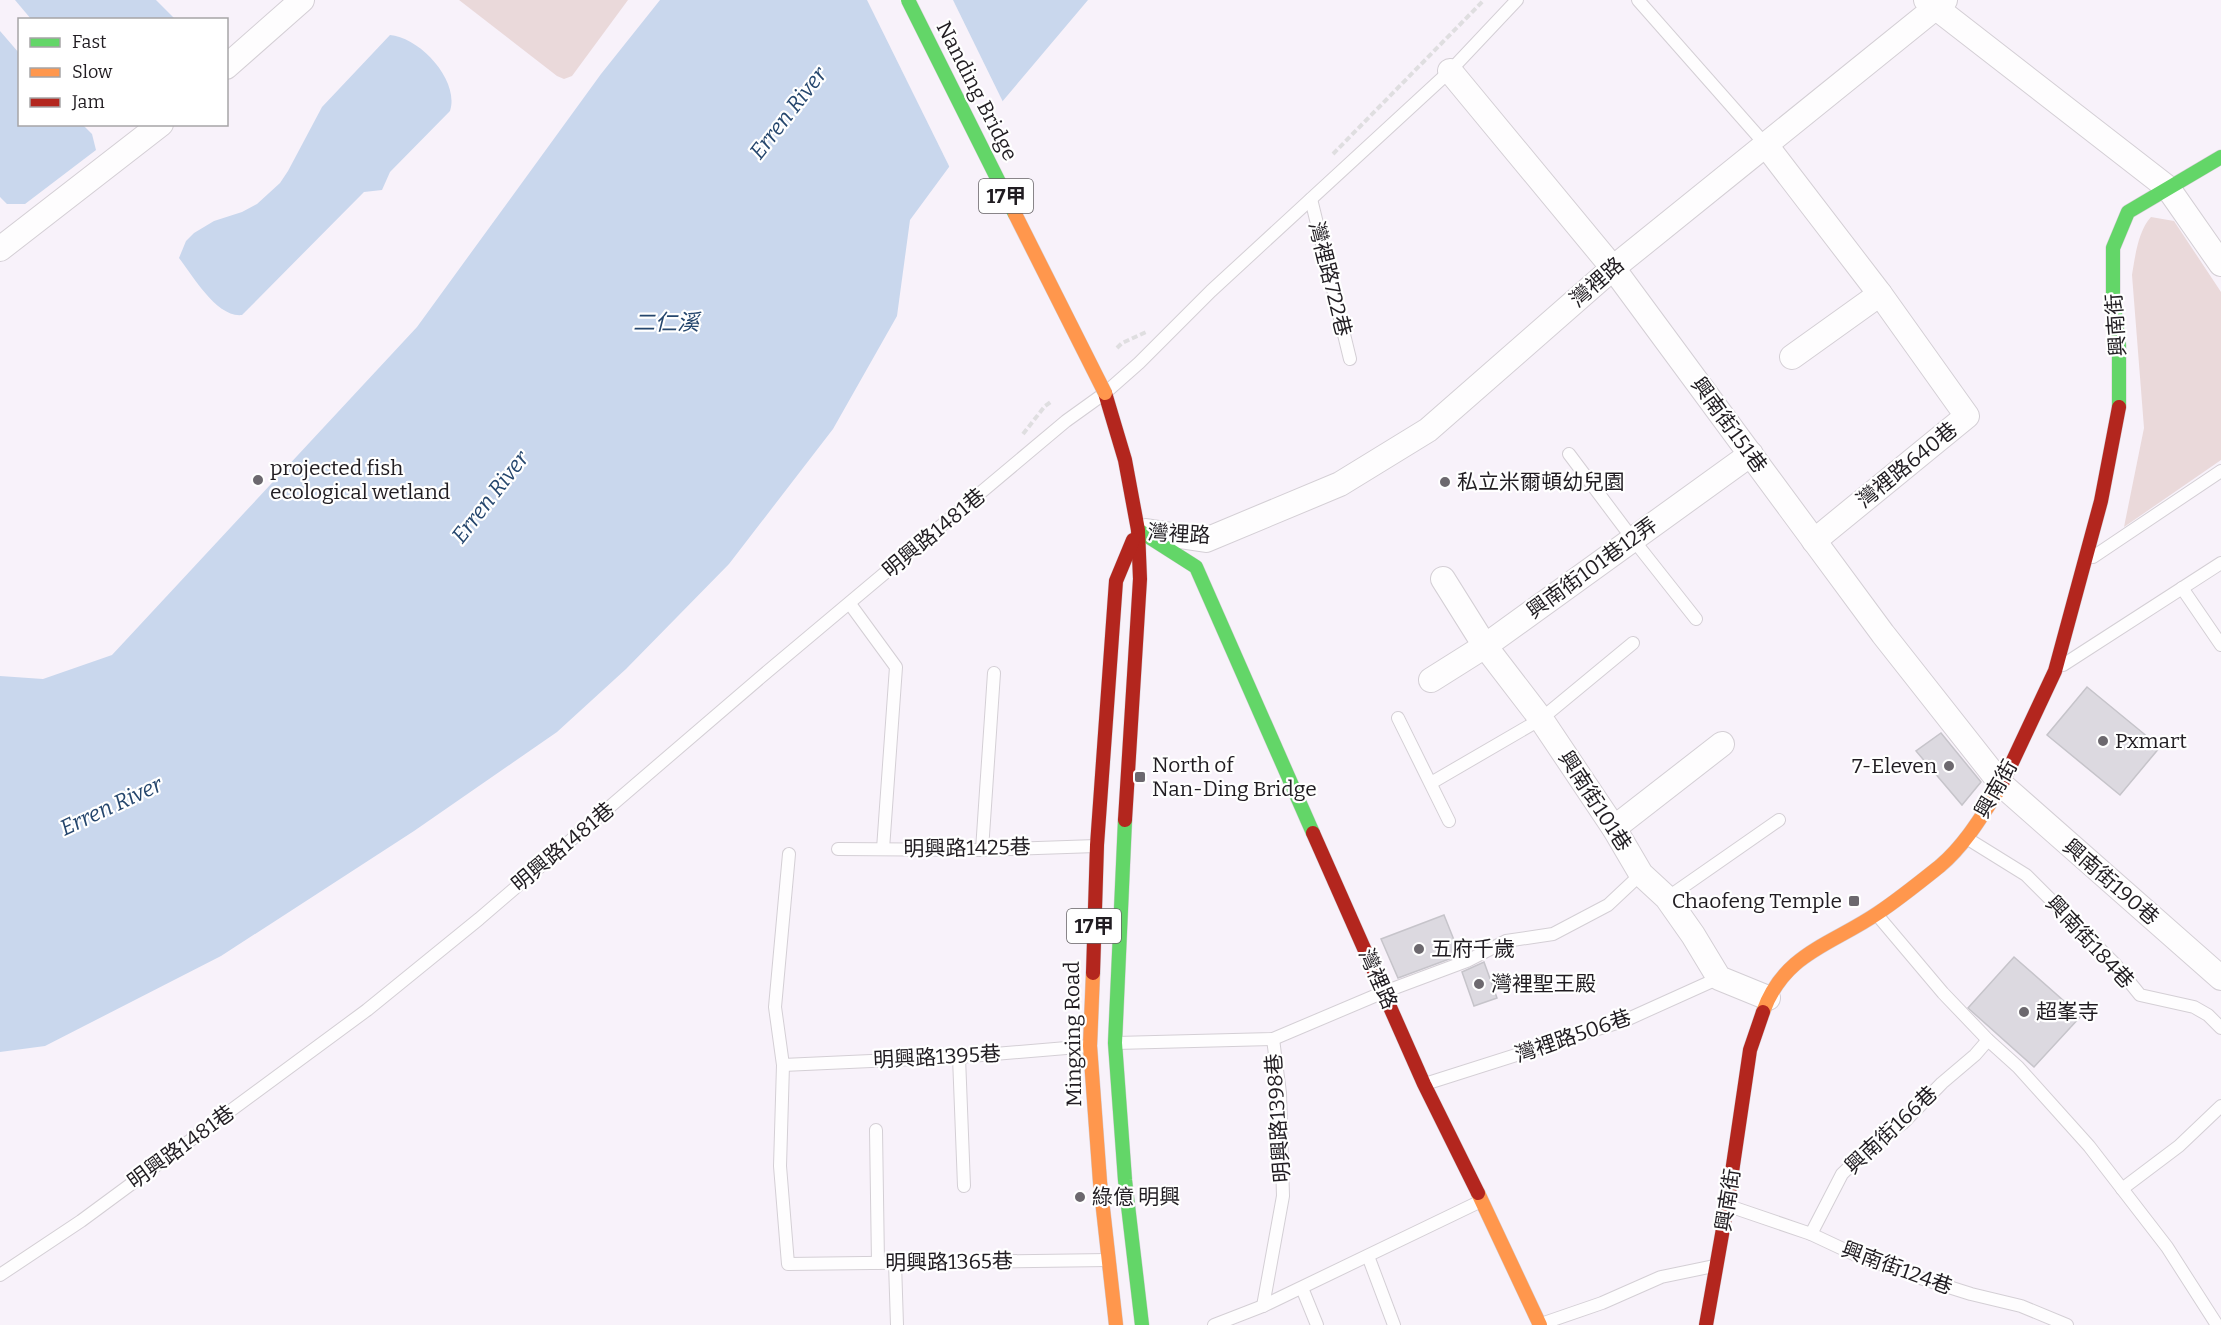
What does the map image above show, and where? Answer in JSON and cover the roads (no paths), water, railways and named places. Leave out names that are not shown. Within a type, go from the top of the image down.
[{"type":"street","points":[[228,65],[302,0]]},
{"type":"street","name":"Nanding Bridge","points":[[908,0],[1105,393]]},
{"type":"street","points":[[1935,2],[2168,188],[2221,264]]},
{"type":"street","name":"灣裡路","points":[[1138,530],[1206,540],[1340,484],[1428,430],[1613,268],[1935,2]]},
{"type":"street","name":"興南街151巷","points":[[1450,71],[1613,268],[1882,634],[2002,785]]},
{"type":"street","points":[[0,249],[158,126]]},
{"type":"street","name":"灣裡路640巷","points":[[1765,144],[1880,294],[1967,416],[1814,541]]},
{"type":"street","name":"興南街","points":[[1706,1325],[1727,1206],[1750,1050],[1768,998],[1779,980],[1794,965],[1814,950],[1877,914],[1942,864],[1967,838],[2002,785],[2055,671],[2101,501],[2119,404],[2119,346],[2113,297],[2113,248],[2128,212],[2221,158]]},
{"type":"street","points":[[1792,357],[1880,294]]},
{"type":"street","name":"Mingxing Road","points":[[1105,393],[1125,460],[1138,530],[1140,579],[1123,847],[1115,1043],[1125,1180],[1142,1325]]},
{"type":"street","name":"興南街101巷12弄","points":[[1431,680],[1485,646],[1751,454]]},
{"type":"street","name":"Mingxing Road","points":[[1116,1325],[1100,1182],[1090,1046],[1097,846],[1116,581],[1138,530]]},
{"type":"street","name":"灣裡路","points":[[1138,530],[1196,567],[1424,1084],[1540,1325]]},
{"type":"street","name":"興南街101巷","points":[[1443,579],[1485,646],[1541,718],[1614,828],[1641,874],[1667,898],[1719,978]]},
{"type":"street","points":[[1614,828],[1722,744]]},
{"type":"street","name":"興南街190巷","points":[[2002,785],[2221,978]]},
{"type":"street","points":[[1719,978],[1768,998]]},
{"type":"lane","points":[[1105,393],[1450,71],[1517,0]]},
{"type":"lane","points":[[1638,0],[1765,144]]},
{"type":"lane","name":"灣裡路722巷","points":[[1311,199],[1350,359]]},
{"type":"lane","name":"明興路1481巷","points":[[0,1275],[81,1221],[368,1010],[606,812],[685,741],[1066,421],[1105,393]]},
{"type":"lane","points":[[1569,454],[1696,619]]},
{"type":"lane","points":[[2084,563],[2221,471]]},
{"type":"lane","points":[[2055,671],[2221,563]]},
{"type":"lane","points":[[2182,588],[2221,645]]},
{"type":"lane","points":[[850,604],[896,667],[883,849]]},
{"type":"lane","points":[[1431,783],[1541,718],[1633,643]]},
{"type":"lane","points":[[982,850],[994,673]]},
{"type":"lane","points":[[1398,718],[1449,822]]},
{"type":"lane","points":[[1667,898],[1779,820]]},
{"type":"lane","name":"興南街184巷","points":[[1967,838],[2026,875],[2115,964],[2140,995],[2194,1007],[2208,1015],[2221,1028]]},
{"type":"lane","name":"明興路1425巷","points":[[838,849],[982,850],[1097,846]]},
{"type":"lane","points":[[783,1065],[775,1007],[789,854]]},
{"type":"lane","points":[[1272,1040],[1384,992],[1467,961],[1506,941],[1553,934],[1608,906],[1641,874]]},
{"type":"lane","points":[[1877,914],[1943,993],[1988,1040],[2018,1067],[2089,1146],[2167,1247],[2217,1325]]},
{"type":"lane","name":"灣裡路506巷","points":[[1424,1084],[1626,1020],[1719,978]]},
{"type":"lane","name":"明興路1398巷","points":[[1090,1046],[1115,1043],[1272,1040],[1280,1093],[1283,1196],[1263,1306]]},
{"type":"lane","name":"興南街166巷","points":[[1811,1234],[1842,1174],[1874,1143],[1903,1123],[1988,1040]]},
{"type":"lane","name":"明興路1395巷","points":[[783,1065],[959,1057],[1090,1046]]},
{"type":"lane","points":[[959,1057],[964,1186]]},
{"type":"lane","name":"明興路1365巷","points":[[783,1065],[780,1166],[788,1264],[1109,1260]]},
{"type":"lane","points":[[2122,1189],[2179,1146],[2213,1111],[2221,1106]]},
{"type":"lane","points":[[876,1130],[878,1263]]},
{"type":"lane","points":[[1214,1325],[1302,1288],[1482,1201]]},
{"type":"lane","name":"興南街124巷","points":[[1727,1206],[1811,1234],[1870,1261],[1971,1294],[2021,1306],[2067,1325]]},
{"type":"lane","points":[[1368,1256],[1394,1325]]},
{"type":"lane","points":[[896,1263],[897,1325]]},
{"type":"lane","points":[[1540,1325],[1602,1303],[1661,1277],[1717,1265]]},
{"type":"lane","points":[[1302,1288],[1317,1325]]},
{"type":"water","points":[[15,0],[156,0],[174,18],[30,18]]},
{"type":"water","name":"二仁溪","points":[[660,0],[1088,0],[963,148],[910,220],[897,316],[833,429],[729,564],[626,669],[557,732],[414,831],[221,956],[45,1046],[0,1052],[0,676],[43,679],[112,655],[417,327],[601,74]]},
{"type":"water","points":[[0,31],[18,52],[18,126],[84,126],[92,134],[96,150],[25,204],[7,204],[0,197]]},
{"type":"water","points":[[390,35],[413,43],[435,62],[449,86],[450,111],[390,172],[382,190],[364,192],[242,315],[224,310],[198,285],[179,258],[186,241],[194,233],[214,221],[242,212],[257,204],[280,183],[322,107]]},
{"type":"place","name":"projected fish ecological wetland","points":[[258,480]]},
{"type":"place","name":"私立米爾頓幼兒園","points":[[1445,482]]},
{"type":"place","name":"Pxmart","points":[[2103,741]]},
{"type":"place","name":"7-Eleven","points":[[1949,766]]},
{"type":"place","name":"North of Nan-Ding Bridge","points":[[1140,777]]},
{"type":"place","name":"Chaofeng Temple","points":[[1854,901]]},
{"type":"place","name":"五府千歲","points":[[1419,949]]},
{"type":"place","name":"灣裡聖王殿","points":[[1479,984]]},
{"type":"place","name":"超峯寺","points":[[2024,1012]]},
{"type":"place","name":"綠億 明興","points":[[1080,1197]]},
{"type":"water label","name":"Erren River","points":[[788,113]]},
{"type":"water label","name":"Erren River","points":[[490,497]]},
{"type":"water label","name":"Erren River","points":[[111,806]]}]
